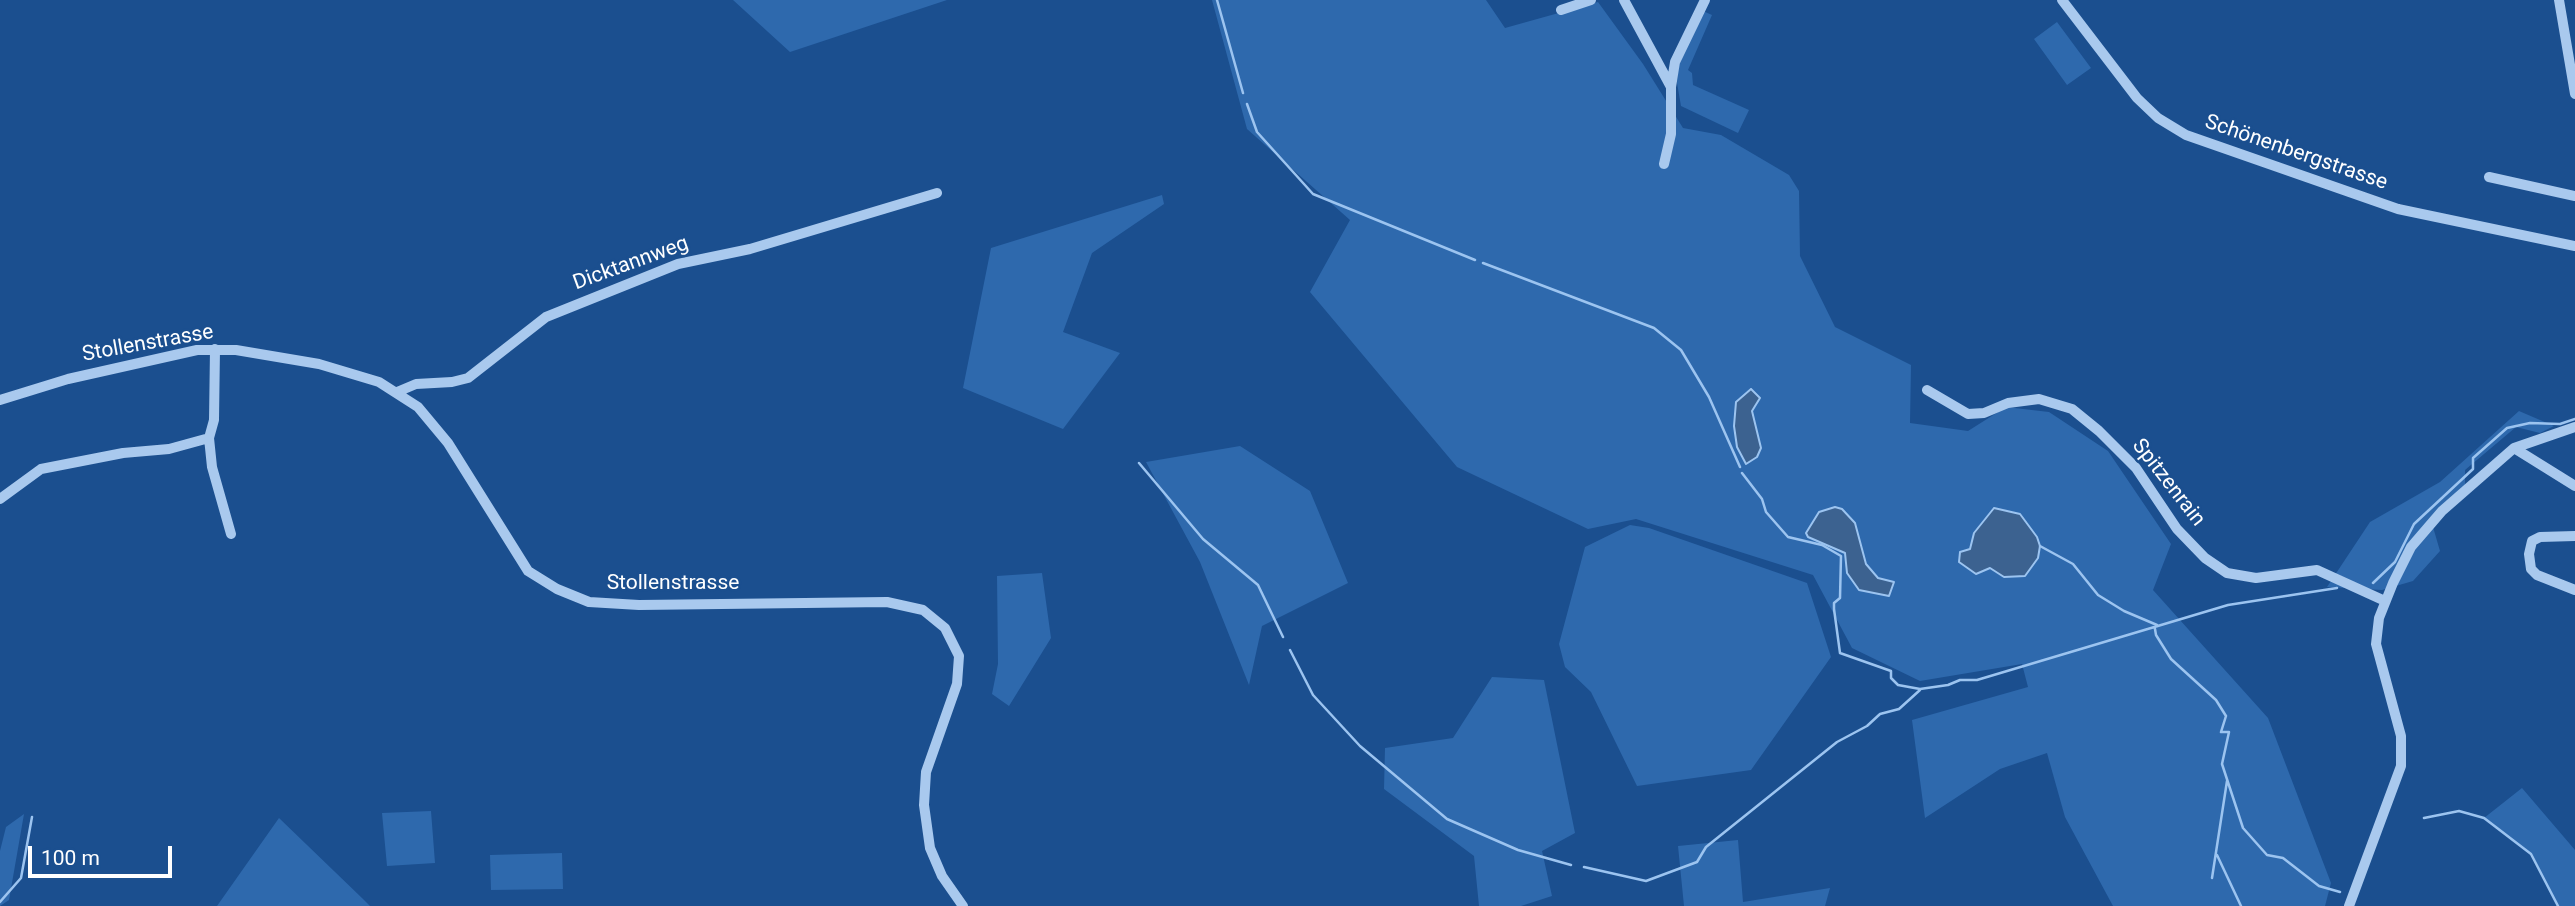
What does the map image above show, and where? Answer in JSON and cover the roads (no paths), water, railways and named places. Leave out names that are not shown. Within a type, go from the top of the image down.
[{"type":"street","points":[[1561,10],[1591,0]]},
{"type":"street","points":[[1625,0],[1671,87]]},
{"type":"street","points":[[1664,164],[1672,127],[1671,87],[1675,62],[1705,0]]},
{"type":"street","name":"Schönenbergstrasse","points":[[2062,0],[2137,98],[2158,118],[2186,135],[2398,209],[2575,246]]},
{"type":"street","points":[[2559,0],[2575,94]]},
{"type":"street","points":[[2489,177],[2575,196]]},
{"type":"street","name":"Dicktannweg","points":[[397,392],[416,384],[452,382],[468,378],[546,317],[678,264],[750,250],[937,193]]},
{"type":"street","points":[[215,349],[214,420],[209,438],[212,467],[231,534]]},
{"type":"street","name":"Stollenstrasse","points":[[0,400],[68,379],[215,349],[319,364],[353,373],[397,392],[432,421],[528,571],[557,589],[589,602],[639,605],[887,601],[923,610],[945,628],[959,656],[957,684],[926,772],[924,806],[930,848],[956,904]]},
{"type":"street","name":"Spitzenrain","points":[[1927,390],[1968,415],[1984,413],[2008,403],[2039,399],[2072,409],[2099,430],[2136,468],[2176,529],[2205,558],[2227,573],[2256,578],[2317,570],[2385,601]]},
{"type":"street","points":[[2349,906],[2401,766],[2401,736],[2376,644],[2385,601],[2411,547],[2442,511],[2514,448],[2575,427]]},
{"type":"street","points":[[0,499],[41,469],[123,453],[169,449],[209,438]]},
{"type":"street","points":[[2514,448],[2575,485]]},
{"type":"street","points":[[2575,536],[2540,537],[2532,541],[2529,554],[2531,569],[2537,575],[2575,590]]},
{"type":"waterway","points":[[1217,0],[1243,93]]},
{"type":"waterway","points":[[1247,104],[1257,132],[1313,194],[1475,260]]},
{"type":"waterway","points":[[1483,263],[1654,328],[1681,350],[1709,397],[1740,467]]},
{"type":"waterway","points":[[2373,583],[2395,562],[2414,524],[2473,469],[2473,458],[2507,428],[2530,423],[2560,424],[2575,419]]},
{"type":"waterway","points":[[1139,463],[1203,539],[1258,585],[1283,637]]},
{"type":"waterway","points":[[1742,473],[1762,499],[1766,512],[1788,537],[1822,545],[1841,556],[1840,598],[1834,603],[1840,653],[1891,671],[1891,678],[1898,685],[1920,689],[1948,685],[1960,680],[1977,680],[2228,605],[2337,588]]},
{"type":"waterway","points":[[2040,546],[2073,564],[2098,595],[2124,611],[2157,625]]},
{"type":"waterway","points":[[2155,629],[2171,659],[2216,700],[2226,716],[2221,732],[2229,732],[2222,764],[2243,828],[2267,855],[2283,858],[2319,886],[2340,892]]},
{"type":"waterway","points":[[1290,650],[1313,695],[1360,746],[1447,819],[1518,850],[1571,865]]},
{"type":"waterway","points":[[1584,867],[1646,881],[1697,862],[1706,847],[1837,742],[1867,726],[1880,714],[1899,709],[1920,690]]},
{"type":"waterway","points":[[2212,878],[2227,781]]},
{"type":"waterway","points":[[2424,818],[2459,811],[2484,818],[2531,854],[2558,906]]},
{"type":"waterway","points":[[0,902],[21,878],[32,817]]},
{"type":"waterway","points":[[2217,855],[2241,906]]}]
